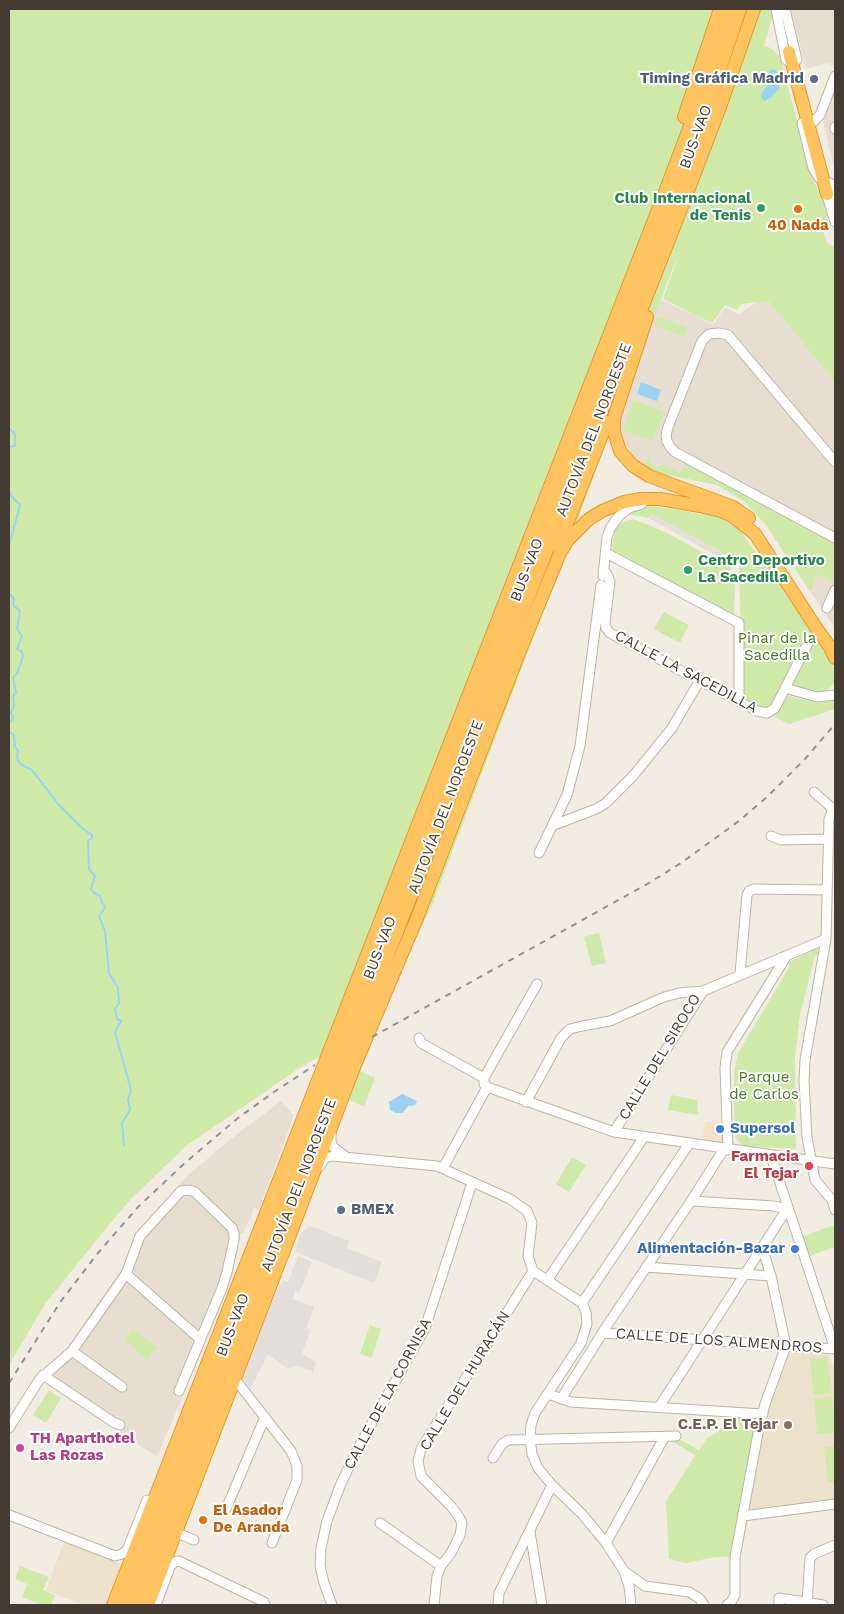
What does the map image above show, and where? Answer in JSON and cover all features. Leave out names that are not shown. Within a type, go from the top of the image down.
[{"type":"highway","points":[[631,276],[648,219],[720,9]]},
{"type":"highway","name":"AUTOVÍA DEL NOROESTE","points":[[113,1605],[700,100],[729,9]]},
{"type":"highway","name":"BUS-VAO","points":[[125,1605],[672,201],[709,102],[740,9]]},
{"type":"highway","name":"AUTOVÍA DEL NOROESTE","points":[[136,1605],[683,204],[754,9]]},
{"type":"highway","points":[[519,653],[540,592],[651,305],[737,75],[747,32]]},
{"type":"highway","points":[[789,52],[817,159],[830,192]]},
{"type":"highway","points":[[651,305],[614,418],[614,432],[620,451],[632,465],[649,476],[734,507],[748,517],[760,528],[824,629],[835,643]]},
{"type":"highway","points":[[373,996],[380,991],[388,973],[560,553],[568,540],[583,525],[602,511],[624,502],[650,498],[721,511],[732,516],[755,534],[830,647],[835,658]]},
{"type":"highway","points":[[148,1605],[336,1113],[417,918],[488,730]]},
{"type":"highway","points":[[147,1500],[227,1300],[234,1296]]},
{"type":"street","points":[[776,9],[782,44],[813,168],[830,192]]},
{"type":"street","points":[[785,9],[790,36],[830,192],[835,222]]},
{"type":"street","points":[[813,122],[820,115],[835,76]]},
{"type":"street","points":[[835,462],[728,335],[719,332],[709,334],[702,341],[668,427],[666,435],[670,447],[675,452],[835,538]]},
{"type":"street","points":[[539,852],[554,825],[567,795],[580,746],[607,537],[619,516],[629,508],[650,502],[672,501]]},
{"type":"street","points":[[606,553],[739,623],[739,701]]},
{"type":"street","name":"CALLE LA SACEDILLA","points":[[604,570],[608,574],[610,582],[605,622],[606,628],[610,633],[761,712],[770,712],[779,702],[808,644]]},
{"type":"street","points":[[827,608],[835,590]]},
{"type":"street","points":[[554,825],[596,809],[606,803],[633,776],[672,728],[700,680]]},
{"type":"street","points":[[786,688],[817,697],[831,695],[835,687]]},
{"type":"street","points":[[814,792],[833,809],[829,818],[826,939],[805,1067],[807,1137],[815,1180],[832,1200],[835,1210]]},
{"type":"street","points":[[770,836],[780,840],[828,839]]},
{"type":"street","points":[[740,974],[747,895],[749,891],[754,889],[827,890]]},
{"type":"street","points":[[702,991],[826,939]]},
{"type":"street","points":[[561,1399],[602,1333],[726,1150],[727,1052],[786,957]]},
{"type":"street","points":[[443,1168],[537,984]]},
{"type":"street","name":"CALLE DEL SIROCO","points":[[526,1102],[561,1038],[570,1029],[610,1021],[672,995],[702,991]]},
{"type":"street","name":"CALLE DEL SIROCO","points":[[614,1132],[702,991]]},
{"type":"street","points":[[418,1038],[421,1044],[485,1083],[526,1102],[614,1132],[726,1150],[835,1164]]},
{"type":"street","points":[[336,1113],[331,1132],[331,1141],[335,1150],[347,1157]]},
{"type":"street","points":[[548,1280],[644,1137]]},
{"type":"street","points":[[582,1303],[689,1144]]},
{"type":"street","points":[[294,1226],[321,1162],[330,1156],[443,1168],[510,1199],[527,1211],[532,1223],[532,1236],[528,1256],[533,1271],[582,1303],[586,1312],[585,1334],[535,1413],[531,1425],[532,1454],[538,1468],[552,1485],[582,1514],[606,1543],[624,1571],[631,1600]]},
{"type":"street","points":[[771,1156],[835,1349]]},
{"type":"street","name":"CALLE DE LA CORNISA","points":[[332,1605],[320,1566],[321,1548],[327,1521],[340,1486],[356,1452],[425,1328],[472,1183]]},
{"type":"street","points":[[9,1428],[42,1375],[72,1351],[126,1274],[140,1236],[183,1190],[195,1192],[226,1221],[234,1232],[228,1272],[178,1391]]},
{"type":"street","points":[[692,1201],[788,1208]]},
{"type":"street","points":[[659,1407],[788,1208]]},
{"type":"street","points":[[727,1605],[735,1595],[735,1557],[763,1414],[786,1346],[771,1276],[762,1247]]},
{"type":"street","points":[[646,1267],[771,1276]]},
{"type":"street","name":"CALLE DEL HURACÁN","points":[[434,1605],[435,1586],[441,1566],[460,1536],[462,1524],[451,1506],[421,1476],[418,1461],[421,1448],[533,1271]]},
{"type":"street","points":[[126,1274],[200,1340]]},
{"type":"street","points":[[188,1330],[206,1323]]},
{"type":"street","name":"CALLE DE LOS ALMENDROS","points":[[602,1333],[835,1349]]},
{"type":"street","points":[[576,1350],[587,1357]]},
{"type":"street","points":[[72,1351],[122,1387]]},
{"type":"street","points":[[42,1375],[120,1426]]},
{"type":"street","points":[[235,1379],[291,1451],[297,1466],[297,1480],[272,1543]]},
{"type":"street","points":[[230,1392],[236,1390],[244,1391]]},
{"type":"street","points":[[548,1394],[571,1402],[763,1414]]},
{"type":"street","points":[[226,1509],[265,1417]]},
{"type":"street","points":[[606,1543],[665,1436]]},
{"type":"street","points":[[493,1458],[502,1444],[508,1440],[676,1436]]},
{"type":"street","points":[[498,1605],[498,1593],[552,1485]]},
{"type":"street","points":[[9,1516],[111,1556],[118,1556],[125,1552],[147,1500]]},
{"type":"street","points":[[743,1516],[835,1504]]},
{"type":"street","points":[[380,1523],[441,1566]]},
{"type":"street","points":[[175,1532],[194,1540]]},
{"type":"street","points":[[530,1532],[542,1605]]},
{"type":"street","points":[[807,1603],[810,1558],[814,1554],[835,1545]]},
{"type":"street","points":[[156,1605],[170,1567],[176,1562],[181,1562],[264,1602],[266,1605]]},
{"type":"street","points":[[624,1571],[645,1586],[690,1592],[699,1598],[704,1605]]},
{"type":"street","points":[[631,1600],[645,1586]]},
{"type":"street","points":[[779,1602],[823,1605]]},
{"type":"shaded area","points":[[791,9],[835,9],[835,67],[827,63],[806,69]]},
{"type":"shaded area","points":[[835,88],[835,172],[823,122]]},
{"type":"shaded area","points":[[766,295],[835,382],[835,628],[766,525],[744,501],[717,485],[654,472],[639,464],[626,445],[620,428],[619,422],[659,299],[713,325],[725,307],[739,314]]},
{"type":"shaded area","points":[[651,513],[729,557],[727,561],[648,518]]},
{"type":"shaded area","points":[[281,1101],[294,1116],[259,1209],[254,1208],[244,1233],[241,1233],[228,1289],[157,1457],[49,1385],[53,1379],[50,1375],[73,1356],[70,1344],[124,1266],[134,1236],[185,1178],[227,1142]]},
{"type":"shaded area","points":[[723,1121],[723,1141],[719,1143],[702,1140],[705,1122]]},
{"type":"shaded area","points":[[310,1226],[349,1241],[347,1248],[382,1262],[374,1283],[295,1252],[301,1233]]},
{"type":"shaded area","points":[[298,1256],[312,1262],[299,1293],[295,1291],[293,1299],[314,1307],[306,1328],[311,1329],[302,1354],[316,1362],[313,1372],[297,1365],[288,1369],[268,1354],[250,1387],[241,1376],[274,1295],[283,1281],[288,1282]]},
{"type":"shaded area","points":[[791,1352],[829,1355],[835,1372],[835,1500],[753,1510],[750,1505],[766,1418]]},
{"type":"shaded area","points":[[64,1542],[122,1564],[106,1605],[84,1605],[46,1590]]},
{"type":"green space","points":[[9,9],[775,9],[764,46],[771,48],[780,57],[813,180],[822,196],[828,219],[823,230],[827,243],[835,248],[835,382],[769,301],[741,304],[737,310],[725,305],[712,323],[663,299],[682,246],[433,903],[374,1026],[301,1067],[186,1146],[130,1200],[103,1232],[45,1304],[9,1365]]},
{"type":"green space","points":[[658,316],[688,328],[684,337],[654,325]]},
{"type":"green space","points":[[634,400],[664,412],[653,441],[623,430]]},
{"type":"green space","points":[[649,457],[651,458],[650,462],[657,468],[662,464],[680,473],[686,463],[835,543],[835,573],[832,581],[818,574],[810,592],[766,525],[744,501],[717,485],[654,472],[643,466]]},
{"type":"green space","name":"Pinar de la Sacedilla","points":[[653,506],[719,517],[739,529],[766,566],[773,571],[802,618],[827,652],[835,673],[835,682],[832,686],[827,690],[816,693],[785,684],[767,709],[762,709],[742,699],[739,562],[651,514],[648,518],[627,514],[641,508]]},
{"type":"green space","name":"Centro Deportivo La Sacedilla","points":[[634,519],[669,534],[731,568],[729,573],[735,578],[734,618],[615,554],[612,544],[616,527],[625,521]]},
{"type":"green space","points":[[664,612],[689,625],[680,643],[654,629]]},
{"type":"green space","points":[[785,695],[818,703],[835,700],[835,709],[789,724],[775,717]]},
{"type":"green space","points":[[599,933],[606,963],[592,966],[584,937]]},
{"type":"green space","name":"Parque de Carlos","points":[[816,949],[820,953],[815,956],[800,1015],[795,1059],[796,1149],[743,1146],[735,1137],[734,1073],[738,1053],[789,968],[789,962]]},
{"type":"green space","points":[[360,1071],[375,1078],[364,1106],[349,1100]]},
{"type":"green space","points":[[671,1095],[697,1100],[698,1115],[668,1110]]},
{"type":"green space","points":[[572,1157],[586,1165],[569,1192],[556,1184]]},
{"type":"green space","points":[[835,1225],[835,1247],[807,1257],[800,1237]]},
{"type":"green space","points":[[370,1325],[381,1329],[372,1358],[360,1354]]},
{"type":"green space","points":[[133,1329],[157,1348],[147,1360],[124,1339]]},
{"type":"green space","points":[[827,1357],[832,1393],[814,1395],[810,1359]]},
{"type":"green space","points":[[49,1390],[61,1398],[46,1423],[33,1415]]},
{"type":"green space","points":[[832,1397],[835,1433],[817,1434],[814,1399]]},
{"type":"green space","points":[[730,1416],[754,1417],[756,1419],[732,1556],[686,1563],[669,1559],[666,1502],[695,1455],[670,1440],[679,1439],[699,1450],[707,1438],[719,1431]]},
{"type":"green space","points":[[835,1446],[835,1482],[828,1482],[824,1447]]},
{"type":"green space","points":[[20,1566],[49,1577],[43,1590],[55,1595],[51,1605],[42,1605],[22,1597],[27,1585],[36,1588],[15,1579]]},
{"type":"water","points":[[771,69],[778,73],[779,88],[772,97],[764,101],[761,97],[768,85],[768,73]]},
{"type":"water","points":[[641,382],[661,390],[657,401],[637,394]]},
{"type":"water","points":[[402,1094],[417,1101],[415,1105],[408,1106],[403,1113],[396,1113],[390,1110],[389,1102]]},
{"type":"waterway","points":[[9,428],[15,434],[15,446],[9,447]]},
{"type":"waterway","points":[[9,491],[20,505],[9,546]]},
{"type":"waterway","points":[[9,593],[14,599],[13,605],[20,611],[17,629],[22,636],[17,649],[22,652],[23,657],[13,678],[16,692],[13,697],[14,706],[11,713],[13,717],[9,723]]},
{"type":"waterway","points":[[9,732],[14,735],[15,747],[18,751],[17,758],[20,764],[32,770],[58,804],[83,829],[92,835],[92,838],[88,841],[89,869],[95,876],[91,889],[100,896],[105,908],[99,916],[105,931],[109,973],[118,988],[119,1003],[115,1009],[117,1019],[121,1021],[115,1032],[131,1090],[128,1099],[130,1110],[122,1123],[124,1145]]},
{"type":"railway","points":[[372,1037],[649,883],[681,863],[739,821],[767,797],[805,759],[835,724]]},
{"type":"railway","points":[[9,1383],[61,1301],[98,1253],[138,1207],[186,1162],[238,1118],[315,1065]]},
{"type":"place","name":"Timing Gráfica Madrid","points":[[814,79]]},
{"type":"place","name":"Club Internacional de Tenis","points":[[761,208]]},
{"type":"place","name":"40 Nada","points":[[798,209]]},
{"type":"place","name":"Centro Deportivo La Sacedilla","points":[[688,570]]},
{"type":"place","name":"Supersol","points":[[720,1129]]},
{"type":"place","name":"Farmacia El Tejar","points":[[809,1166]]},
{"type":"place","name":"BMEX","points":[[341,1210]]},
{"type":"place","name":"Alimentación-Bazar","points":[[795,1249]]},
{"type":"place","name":"C.E.P. El Tejar","points":[[788,1425]]},
{"type":"place","name":"TH Aparthotel Las Rozas","points":[[20,1448]]},
{"type":"place","name":"El Asador De Aranda","points":[[203,1520]]}]
